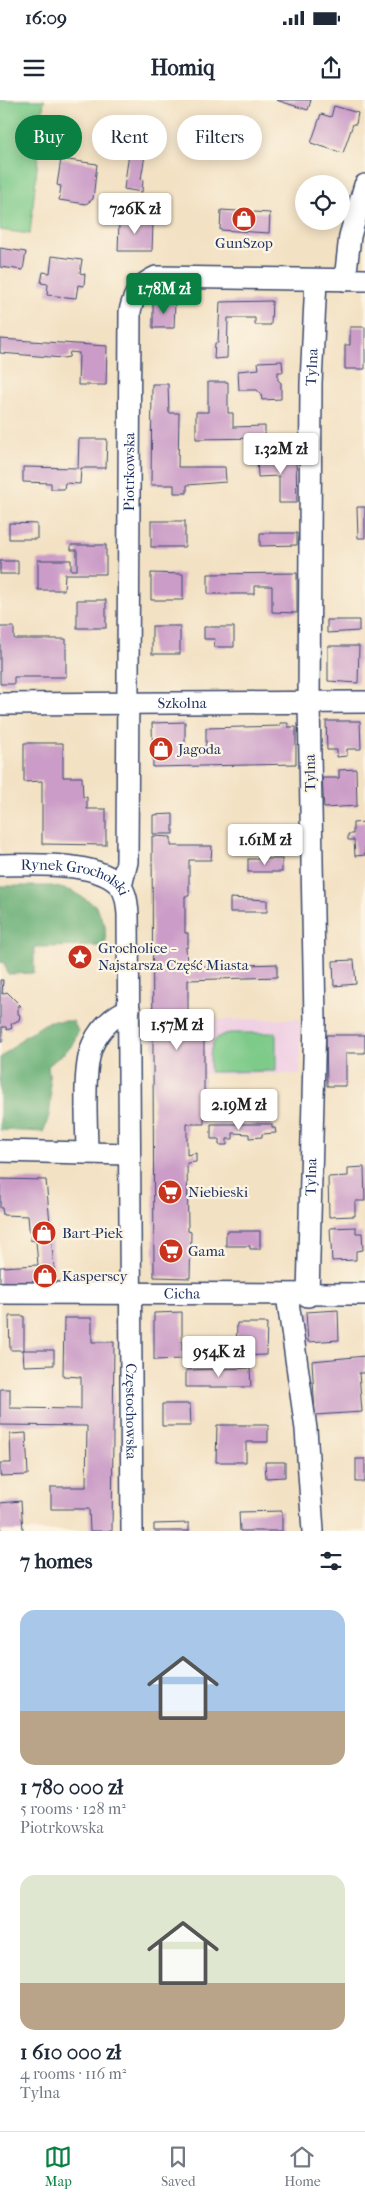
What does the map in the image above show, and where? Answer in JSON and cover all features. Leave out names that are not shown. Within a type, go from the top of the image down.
[{"type":"street","points":[[355,280],[350,236],[365,185]]},
{"type":"street","name":"Piotrkowska","points":[[120,886],[127,862],[130,311],[134,295],[144,282],[156,277],[355,280]]},
{"type":"street","name":"Tylna","points":[[308,1296],[315,1020],[309,702],[311,383],[316,280]]},
{"type":"street","name":"Szkolna","points":[[0,704],[365,702]]},
{"type":"street","name":"Rynek Grocholski","points":[[0,865],[63,866],[86,870],[104,875],[120,886],[126,897],[128,914],[129,1009],[128,1154],[130,1294]]},
{"type":"street","points":[[87,1152],[88,1063],[93,1043],[114,1016],[129,1009]]},
{"type":"street","points":[[0,1151],[128,1154]]},
{"type":"street","name":"Cicha","points":[[0,1293],[287,1296],[365,1294]]},
{"type":"street","name":"Częstochowska","points":[[130,1294],[132,1531]]},
{"type":"street","points":[[287,1296],[306,1430],[314,1531]]},
{"type":"shaded area","points":[[300,1019],[300,1074],[153,1074],[153,1020]]},
{"type":"green space","points":[[0,100],[44,100],[42,115],[15,115],[15,160],[38,160],[30,234],[0,230]]},
{"type":"green space","points":[[0,886],[52,886],[72,891],[95,905],[105,925],[106,946],[34,947],[34,973],[8,974],[4,963],[0,962]]},
{"type":"green space","points":[[49,1021],[73,1021],[78,1031],[72,1046],[48,1066],[51,1092],[50,1108],[43,1132],[0,1130],[0,1058],[24,1037]]},
{"type":"green space","points":[[230,1033],[276,1033],[276,1071],[210,1072],[211,1052],[214,1042],[223,1035]]},
{"type":"building","points":[[276,100],[311,100],[308,110]]},
{"type":"building","points":[[334,106],[358,113],[356,124],[353,124],[343,153],[311,143],[321,114],[331,117]]},
{"type":"building","points":[[61,160],[97,164],[93,199],[86,204],[59,200],[61,186],[57,185]]},
{"type":"building","points":[[128,160],[144,160],[141,179],[143,180],[142,192],[124,189]]},
{"type":"building","points":[[221,210],[270,213],[269,233],[220,230]]},
{"type":"building","points":[[128,214],[143,214],[142,223],[153,223],[152,251],[118,251],[119,222],[128,223]]},
{"type":"building","points":[[0,248],[26,252],[23,270],[0,267]]},
{"type":"building","points":[[52,256],[82,260],[80,273],[85,274],[84,286],[78,285],[76,298],[47,295],[48,284],[41,283],[43,272],[50,273]]},
{"type":"building","points":[[153,301],[175,302],[174,328],[153,328]]},
{"type":"building","points":[[272,301],[271,325],[255,325],[255,318],[228,318],[227,358],[214,359],[215,343],[218,343],[220,302]]},
{"type":"building","points":[[350,327],[365,327],[365,369],[345,369],[345,345],[350,345]]},
{"type":"building","points":[[0,339],[107,346],[106,385],[78,385],[79,353],[70,352],[69,357],[63,358],[0,353]]},
{"type":"building","points":[[282,361],[283,372],[278,372],[278,380],[281,383],[281,399],[262,400],[261,394],[257,390],[239,390],[238,371],[259,369],[258,362]]},
{"type":"building","points":[[208,382],[228,382],[228,413],[233,413],[233,427],[265,426],[265,438],[196,439],[196,412],[208,412]]},
{"type":"building","points":[[152,384],[168,384],[169,413],[179,413],[178,467],[225,467],[226,482],[187,485],[187,493],[174,493],[174,485],[151,485]]},
{"type":"building","points":[[79,439],[107,439],[106,468],[81,468],[80,484],[65,483],[64,489],[51,489],[51,483],[23,482],[23,467],[78,468]]},
{"type":"building","points":[[296,456],[297,503],[279,503],[279,476],[258,477],[257,457]]},
{"type":"building","points":[[357,507],[365,507],[365,538],[358,538]]},
{"type":"building","points":[[151,521],[185,521],[185,547],[151,547]]},
{"type":"building","points":[[9,523],[37,524],[37,539],[9,539]]},
{"type":"building","points":[[260,533],[297,533],[297,545],[260,546]]},
{"type":"building","points":[[71,545],[106,545],[106,574],[65,574],[64,590],[38,590],[38,560],[71,560],[71,570],[77,570],[77,550],[71,550]]},
{"type":"building","points":[[0,561],[18,561],[18,574],[0,574]]},
{"type":"building","points":[[151,573],[183,574],[183,600],[151,600]]},
{"type":"building","points":[[297,573],[297,613],[272,612],[272,586],[254,586],[254,594],[208,594],[208,574]]},
{"type":"building","points":[[77,600],[106,600],[106,628],[77,628]]},
{"type":"building","points":[[327,620],[359,620],[359,631],[327,633]]},
{"type":"building","points":[[152,626],[180,626],[180,654],[152,654]]},
{"type":"building","points":[[0,627],[14,627],[14,639],[66,639],[66,677],[14,677],[14,684],[0,684]]},
{"type":"building","points":[[204,627],[234,627],[234,647],[214,647],[215,639],[204,639]]},
{"type":"building","points":[[328,646],[359,646],[358,683],[328,681]]},
{"type":"building","points":[[326,721],[360,721],[361,749],[347,749],[347,756],[337,757],[337,750],[327,750]]},
{"type":"building","points":[[185,722],[185,752],[206,751],[206,728],[280,726],[280,723],[288,723],[288,727],[296,727],[296,764],[153,767],[152,723]]},
{"type":"building","points":[[24,743],[63,743],[63,777],[82,777],[83,797],[87,797],[87,809],[106,809],[106,845],[42,844],[42,781],[24,782]]},
{"type":"building","points":[[356,769],[357,806],[324,808],[322,778],[339,778],[339,770]]},
{"type":"building","points":[[173,814],[173,834],[153,834],[153,815]]},
{"type":"building","points":[[365,822],[365,855],[355,856],[354,840],[348,840],[348,834],[353,834],[353,823]]},
{"type":"building","points":[[152,836],[171,837],[171,846],[212,846],[211,860],[189,860],[189,896],[185,896],[185,933],[188,933],[188,947],[186,947],[187,967],[277,964],[277,977],[188,980],[188,1019],[204,1019],[204,1124],[187,1124],[187,1155],[196,1153],[196,1162],[187,1163],[188,1231],[191,1232],[190,1278],[154,1277]]},
{"type":"building","points":[[248,859],[282,859],[282,872],[248,872]]},
{"type":"building","points":[[230,898],[267,900],[267,912],[230,912]]},
{"type":"building","points":[[354,960],[356,984],[334,986],[333,961]]},
{"type":"building","points":[[0,980],[3,980],[2,994],[7,992],[21,1006],[18,1006],[19,1020],[11,1024],[12,1028],[7,1030],[6,1027],[2,1027],[2,1042],[0,1042]]},
{"type":"building","points":[[326,1035],[365,1035],[365,1053],[346,1053],[346,1086],[327,1086]]},
{"type":"building","points":[[211,1124],[272,1124],[272,1128],[275,1128],[276,1133],[262,1134],[262,1137],[249,1138],[249,1134],[233,1133],[233,1139],[227,1139],[227,1145],[219,1145],[219,1139],[211,1139]]},
{"type":"building","points":[[364,1167],[365,1201],[355,1201],[355,1216],[329,1217],[328,1177],[348,1176],[348,1168]]},
{"type":"building","points":[[0,1179],[46,1180],[54,1267],[53,1286],[0,1285],[0,1267],[38,1265],[36,1241],[30,1240],[28,1216],[3,1215],[2,1208],[0,1208]]},
{"type":"building","points":[[356,1227],[356,1233],[362,1233],[363,1250],[356,1251],[356,1260],[332,1261],[330,1228]]},
{"type":"building","points":[[226,1231],[260,1231],[260,1249],[250,1249],[250,1246],[226,1246]]},
{"type":"building","points":[[338,1310],[339,1340],[308,1342],[306,1312]]},
{"type":"building","points":[[182,1312],[182,1359],[154,1360],[154,1313]]},
{"type":"building","points":[[9,1316],[24,1316],[24,1350],[10,1350]]},
{"type":"building","points":[[64,1318],[92,1318],[92,1342],[114,1342],[112,1531],[90,1531],[89,1509],[51,1509],[51,1487],[86,1487],[87,1426],[0,1425],[0,1389],[10,1389],[10,1408],[81,1409],[81,1377],[63,1376]]},
{"type":"building","points":[[237,1323],[267,1323],[266,1355],[236,1356]]},
{"type":"building","points":[[23,1350],[54,1350],[54,1365],[24,1366]]},
{"type":"building","points":[[365,1356],[365,1373],[359,1373],[362,1412],[315,1415],[312,1361]]},
{"type":"building","points":[[250,1368],[251,1387],[186,1387],[186,1370]]},
{"type":"building","points":[[162,1404],[190,1404],[191,1426],[162,1426]]},
{"type":"building","points":[[217,1425],[268,1425],[268,1442],[246,1442],[246,1462],[216,1462]]},
{"type":"building","points":[[26,1433],[28,1475],[0,1476],[0,1463],[11,1463],[10,1434]]},
{"type":"building","points":[[356,1459],[365,1459],[365,1482],[356,1482]]},
{"type":"building","points":[[265,1462],[285,1462],[285,1477],[266,1478]]},
{"type":"building","points":[[21,1501],[23,1531],[1,1531],[0,1503]]},
{"type":"building","points":[[282,1511],[282,1531],[240,1531],[239,1512]]},
{"type":"building","points":[[189,1523],[189,1531],[154,1531],[154,1524]]},
{"type":"place","name":"GunSzop","points":[[244,219]]},
{"type":"place","name":"Jagoda","points":[[161,749]]},
{"type":"place","name":"Grocholice - Najstarsza Część Miasta","points":[[80,957]]},
{"type":"place","name":"Niebieski","points":[[170,1192]]},
{"type":"place","name":"Bart-Piek","points":[[44,1233]]},
{"type":"place","name":"Gama","points":[[171,1251]]},
{"type":"place","name":"Kasperscy","points":[[45,1276]]}]
